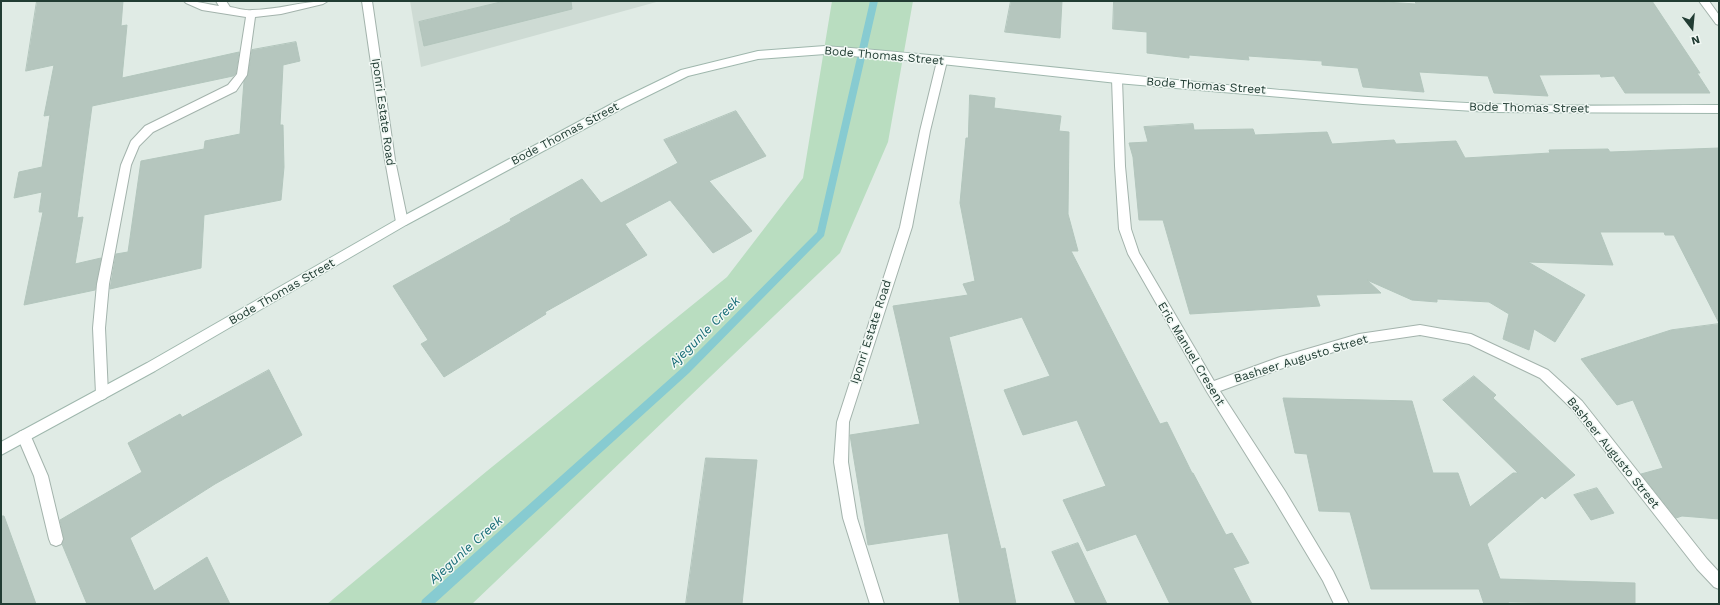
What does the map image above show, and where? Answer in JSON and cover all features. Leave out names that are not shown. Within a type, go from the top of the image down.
[{"type":"street","points":[[189,1],[202,7],[251,14],[281,11],[323,1]]},
{"type":"street","points":[[221,1],[227,10]]},
{"type":"street","name":"Iponri Estate Road","points":[[367,1],[390,160],[402,222]]},
{"type":"street","points":[[1704,1],[1719,22]]},
{"type":"street","points":[[102,394],[99,328],[103,284],[111,236],[126,165],[135,144],[149,129],[232,88],[242,75],[251,14]]},
{"type":"street","name":"Bode Thomas Street","points":[[1,448],[102,394],[402,222],[621,104],[685,73],[758,55],[824,50],[905,56],[1117,79],[1363,100],[1490,108],[1719,109]]},
{"type":"street","name":"Iponri Estate Road","points":[[877,604],[850,518],[841,462],[843,422],[906,227],[925,132],[942,61]]},
{"type":"street","name":"Eric Manuel Cresent","points":[[1117,79],[1120,166],[1125,229],[1134,254],[1154,292],[1210,388],[1280,496],[1328,576],[1342,604]]},
{"type":"street","name":"Basheer Augusto Street","points":[[1210,388],[1280,363],[1359,339],[1420,330],[1472,339],[1544,374],[1577,404],[1702,564],[1719,582]]},
{"type":"street","points":[[24,436],[41,476],[56,539]]},
{"type":"shaded area","points":[[410,1],[660,1],[421,67]]},
{"type":"green space","points":[[832,1],[913,1],[888,142],[840,253],[472,604],[327,604],[487,471],[727,277],[803,178]]},
{"type":"building","points":[[37,1],[123,1],[121,26],[127,25],[122,78],[239,52],[236,73],[233,76],[92,106],[77,218],[83,217],[75,264],[101,258],[95,290],[24,305],[43,212],[39,212],[42,192],[14,198],[19,172],[42,167],[50,115],[44,116],[54,65],[26,71]]},
{"type":"building","points":[[505,1],[571,1],[572,9],[424,46],[419,22]]},
{"type":"building","points":[[1011,1],[1062,1],[1060,38],[1005,32]]},
{"type":"building","points":[[1114,1],[1370,1],[1416,4],[1415,1],[1652,1],[1700,73],[1697,73],[1710,93],[1625,93],[1614,76],[1601,77],[1600,74],[1539,75],[1548,96],[1494,93],[1488,76],[1419,72],[1424,92],[1363,87],[1358,68],[1322,65],[1322,61],[1248,56],[1249,60],[1189,55],[1189,58],[1147,53],[1147,32],[1113,29]]},
{"type":"building","points":[[296,42],[300,61],[283,65],[280,125],[283,125],[284,167],[281,200],[204,215],[201,268],[110,289],[116,254],[128,252],[141,161],[204,149],[205,141],[240,134],[244,81],[248,75],[252,50]]},
{"type":"building","points":[[970,95],[995,98],[994,108],[1061,116],[1059,131],[1069,132],[1068,214],[1078,251],[1071,251],[1160,424],[1167,422],[1192,473],[1226,535],[1232,533],[1249,563],[1233,568],[1252,604],[1170,604],[1136,534],[1087,551],[1063,500],[1106,486],[1077,420],[1023,435],[1004,390],[1050,376],[1022,317],[949,337],[1001,549],[1005,548],[1016,604],[960,604],[948,533],[868,545],[850,435],[920,424],[893,306],[968,295],[963,284],[975,281],[960,203],[966,138],[968,138]]},
{"type":"building","points":[[736,111],[766,156],[709,181],[752,231],[713,253],[670,200],[625,224],[647,255],[545,312],[546,314],[444,377],[421,344],[428,340],[393,286],[511,221],[510,219],[582,179],[601,203],[678,163],[664,140]]},
{"type":"building","points":[[1193,124],[1194,130],[1253,129],[1255,135],[1327,132],[1332,144],[1394,140],[1396,144],[1456,141],[1465,158],[1550,153],[1549,150],[1608,149],[1610,152],[1719,148],[1719,323],[1674,235],[1665,235],[1664,232],[1600,232],[1613,265],[1528,262],[1585,295],[1555,342],[1534,329],[1529,350],[1503,339],[1509,314],[1489,302],[1437,299],[1437,302],[1412,300],[1367,280],[1381,293],[1316,295],[1320,306],[1190,314],[1163,220],[1139,220],[1133,157],[1129,143],[1148,142],[1144,127]]},
{"type":"building","points":[[1719,324],[1719,519],[1682,516],[1676,518],[1641,474],[1663,468],[1633,400],[1617,405],[1581,359],[1671,330]]},
{"type":"building","points":[[269,370],[302,435],[215,484],[130,538],[154,591],[207,557],[230,604],[87,604],[62,544],[64,539],[60,520],[142,472],[128,443],[180,414],[182,417]]},
{"type":"building","points":[[1474,376],[1496,395],[1493,398],[1575,475],[1545,499],[1542,496],[1487,544],[1500,579],[1635,583],[1635,604],[1508,602],[1509,604],[1484,604],[1479,589],[1371,589],[1350,512],[1319,511],[1307,454],[1295,453],[1283,398],[1412,401],[1433,473],[1458,473],[1470,507],[1513,473],[1518,473],[1443,400]]},
{"type":"building","points":[[706,458],[757,460],[742,604],[686,604]]},
{"type":"building","points":[[1597,488],[1614,513],[1591,520],[1574,495]]},
{"type":"building","points":[[1,516],[4,516],[36,604],[1,604]]},
{"type":"building","points":[[1078,543],[1107,604],[1076,604],[1052,552]]},
{"type":"waterway","name":"Ajegunle Creek","points":[[426,604],[686,370],[821,234],[874,1]]}]
